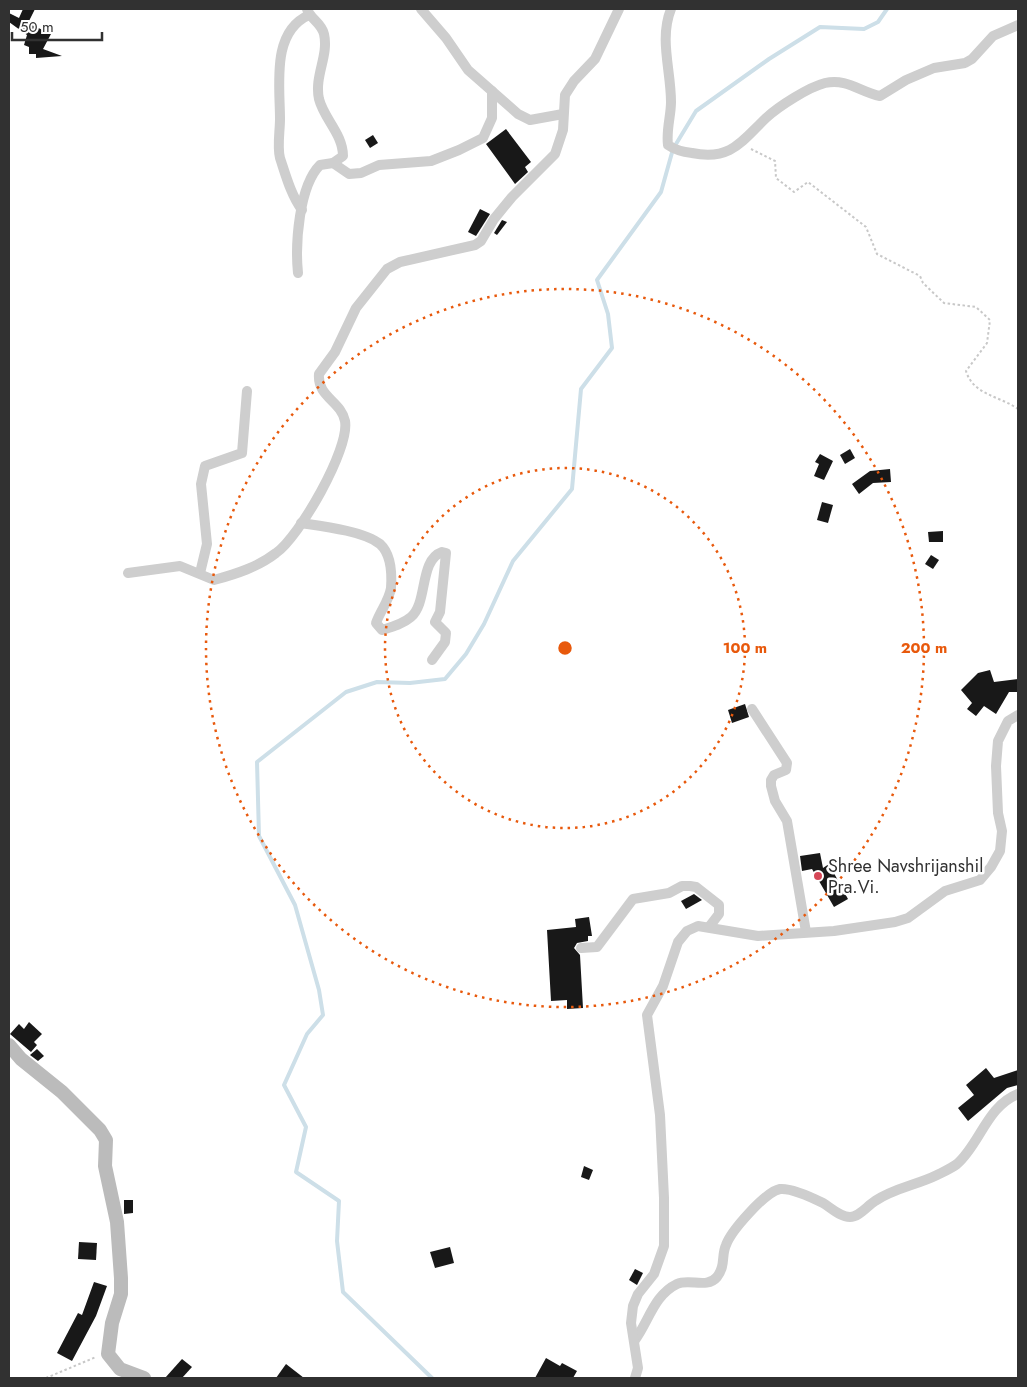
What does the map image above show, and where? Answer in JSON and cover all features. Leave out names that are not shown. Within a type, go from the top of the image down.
[{"type":"street","points":[[421,9],[446,38],[468,70],[518,114],[530,120],[563,114]]},
{"type":"street","points":[[128,573],[180,566],[214,580],[258,565],[278,552],[318,499],[335,463],[346,428],[342,412],[321,390],[318,381],[319,374],[335,352],[356,308],[387,269],[400,262],[475,245],[481,241],[494,219],[555,154],[563,130],[565,95],[574,81],[595,59],[619,9]]},
{"type":"street","points":[[671,9],[666,21],[671,105],[668,120],[668,145],[673,149],[711,155],[732,151],[776,110],[824,83],[841,82],[853,84],[871,94],[880,96],[906,80],[934,68],[965,63],[972,59],[993,36],[1018,25]]},
{"type":"street","points":[[298,273],[296,258],[307,182],[320,165],[333,163],[343,156],[341,143],[324,111],[317,86],[323,60],[324,34],[320,23],[308,12],[297,20],[281,51],[278,84],[279,156],[294,199],[302,210]]},
{"type":"street","points":[[333,163],[348,174],[362,173],[379,165],[431,161],[459,150],[483,138],[492,118],[492,91]]},
{"type":"street","points":[[200,574],[207,544],[201,484],[204,466],[242,453],[247,391]]},
{"type":"street","points":[[301,523],[332,527],[379,543],[387,554],[391,573],[391,589],[387,602],[376,623],[382,630],[412,617],[420,604],[423,584],[434,556],[442,552],[446,553],[440,612],[435,622],[446,633],[445,642],[432,660]]},
{"type":"street","points":[[752,709],[787,762],[786,770],[774,775],[771,780],[771,786],[775,801],[787,821],[806,932]]},
{"type":"street","points":[[635,1378],[638,1368],[631,1323],[633,1306],[638,1294],[654,1274],[664,1246],[660,1115],[648,1016],[663,986],[678,942],[686,931],[698,926],[758,936],[863,928],[908,918],[936,896],[980,880],[992,867],[1000,851],[1002,831],[998,813],[996,766],[998,741],[1008,721],[1018,715]]},
{"type":"street","points":[[581,948],[596,948],[633,899],[669,893],[682,886],[696,887],[719,905],[719,914],[709,927]]},
{"type":"street","points":[[9,1045],[21,1059],[62,1092],[100,1130],[106,1140],[105,1166],[117,1222],[121,1286],[118,1308],[108,1342],[108,1354],[120,1369],[144,1378]]},
{"type":"street","points":[[635,1340],[650,1310],[663,1295],[679,1283],[707,1283],[716,1278],[724,1264],[724,1248],[731,1232],[768,1194],[780,1189],[792,1192],[821,1202],[841,1215],[851,1217],[894,1191],[935,1176],[957,1164],[998,1108],[1009,1098],[1018,1094]]},
{"type":"path","points":[[741,144],[775,161],[776,178],[794,192],[808,182],[828,197],[866,227],[877,254],[920,276],[923,283],[944,303],[976,307],[990,320],[988,343],[966,370],[968,378],[986,395],[997,397],[1018,408]]},
{"type":"path","points":[[46,1378],[108,1354]]},
{"type":"building","points":[[23,9],[35,9],[28,23],[51,34],[43,49],[62,56],[36,58],[36,54],[29,54],[29,47],[24,45],[27,35],[9,22],[9,13],[19,18]]},
{"type":"building","points":[[506,129],[531,162],[525,167],[528,172],[515,184],[486,144]]},
{"type":"building","points":[[373,135],[378,143],[370,148],[365,140]]},
{"type":"building","points":[[480,209],[490,214],[476,236],[468,232]]},
{"type":"building","points":[[502,220],[507,222],[497,235],[494,233]]},
{"type":"building","points":[[850,449],[855,458],[845,464],[840,455]]},
{"type":"building","points":[[820,454],[833,461],[824,480],[814,476],[819,464],[815,462]]},
{"type":"building","points":[[890,469],[891,482],[873,483],[859,494],[852,484],[870,471]]},
{"type":"building","points":[[822,502],[833,505],[828,523],[817,520]]},
{"type":"building","points":[[943,531],[943,542],[929,542],[928,532]]},
{"type":"building","points":[[931,555],[939,560],[933,569],[925,564]]},
{"type":"building","points":[[990,670],[994,682],[1018,679],[1018,692],[1009,692],[996,714],[984,706],[976,716],[967,709],[972,703],[961,690],[978,673]]},
{"type":"building","points":[[745,704],[749,717],[732,723],[728,710]]},
{"type":"building","points":[[820,853],[823,868],[829,864],[848,899],[834,907],[812,869],[802,871],[800,856]]},
{"type":"building","points":[[694,894],[702,900],[686,909],[681,901]]},
{"type":"building","points":[[589,917],[592,936],[588,936],[588,941],[577,943],[574,948],[580,955],[583,1008],[567,1009],[567,1000],[551,1001],[547,930],[576,927],[575,919]]},
{"type":"building","points":[[29,1022],[42,1034],[34,1042],[37,1045],[31,1052],[10,1034],[19,1024],[24,1029]]},
{"type":"building","points":[[37,1049],[44,1056],[38,1061],[30,1055]]},
{"type":"building","points":[[986,1068],[994,1078],[1018,1070],[1018,1085],[1007,1088],[968,1121],[958,1108],[974,1095],[966,1085]]},
{"type":"building","points":[[584,1166],[593,1170],[589,1180],[581,1177]]},
{"type":"building","points":[[124,1200],[133,1200],[133,1213],[124,1214]]},
{"type":"building","points":[[79,1242],[97,1243],[96,1260],[78,1259]]},
{"type":"building","points":[[450,1247],[454,1263],[435,1268],[430,1252]]},
{"type":"building","points":[[635,1269],[643,1273],[637,1285],[629,1280]]},
{"type":"building","points":[[94,1282],[107,1286],[96,1316],[72,1361],[57,1353],[78,1313],[82,1315]]},
{"type":"building","points":[[546,1358],[560,1366],[562,1363],[577,1371],[573,1378],[535,1378]]},
{"type":"building","points":[[182,1359],[192,1367],[182,1378],[165,1378]]},
{"type":"building","points":[[286,1364],[304,1378],[276,1378]]},
{"type":"waterway","points":[[432,1378],[343,1292],[337,1241],[339,1201],[296,1172],[306,1127],[284,1085],[307,1034],[323,1015],[319,990],[295,905],[259,836],[257,762],[346,692],[377,682],[410,683],[445,679],[466,654],[484,624],[513,561],[572,489],[581,389],[612,348],[608,314],[597,280],[661,192],[673,149],[696,111],[769,59],[820,27],[864,29],[878,22],[887,9]]},
{"type":"place","name":"Shree Navshrijanshil Pra.Vi.","points":[[818,876]]}]
